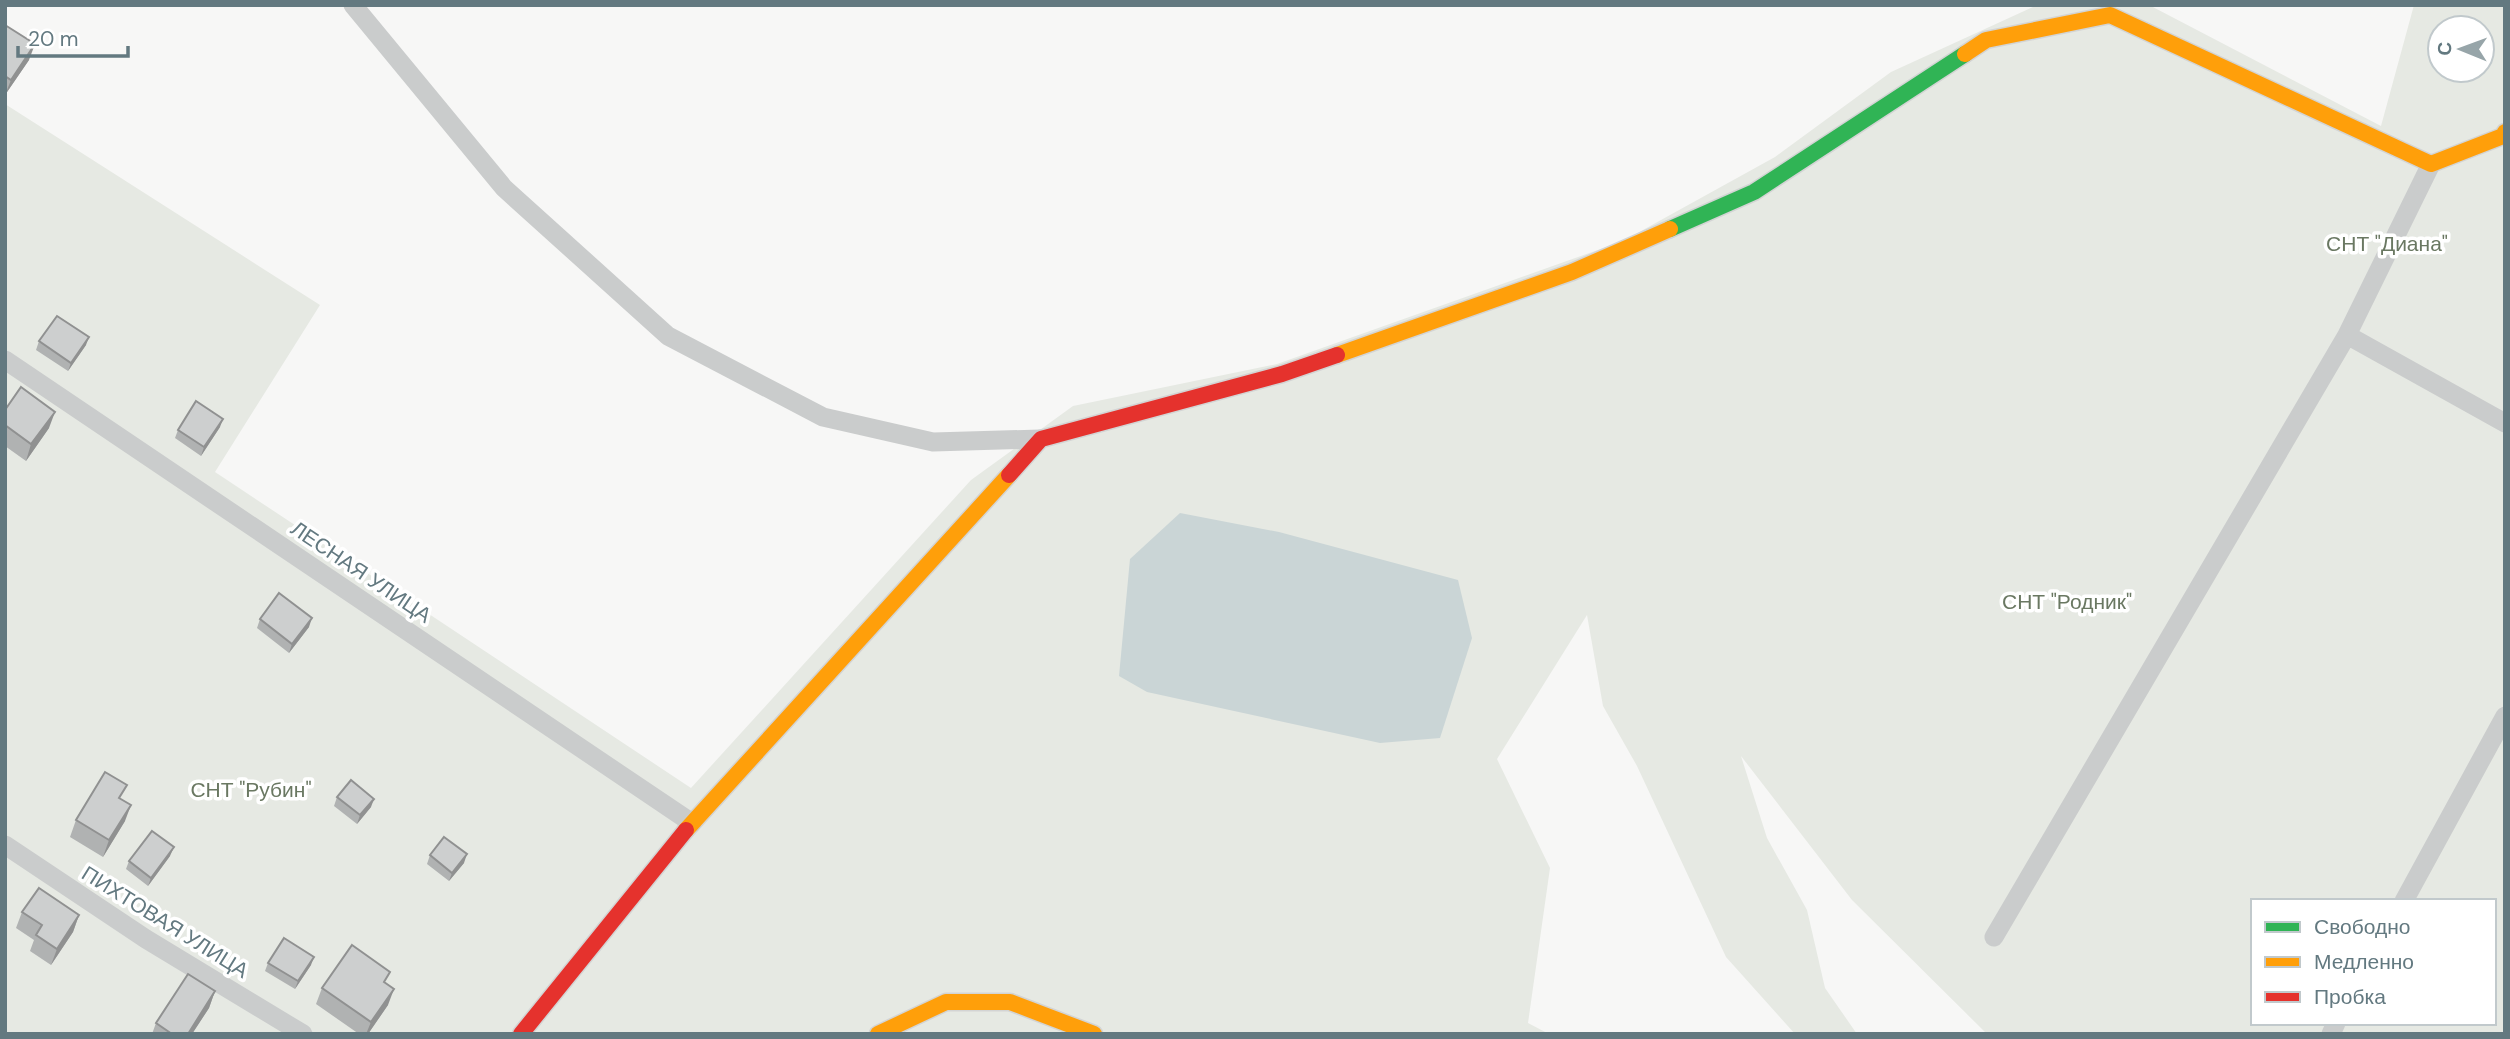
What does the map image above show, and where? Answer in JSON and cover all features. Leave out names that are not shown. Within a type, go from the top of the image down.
[{"type":"street","points":[[521,1034],[692,823],[1041,439],[1282,374],[1572,272],[1754,192],[1986,40],[2110,16],[2431,163],[2504,136]]},
{"type":"street","points":[[878,1034],[946,1002],[1010,1002],[1094,1034]]},
{"type":"lane","points":[[353,5],[504,188],[668,336],[822,417],[933,442],[1041,439]]},
{"type":"lane","points":[[1994,937],[2347,335],[2431,163]]},
{"type":"lane","points":[[2347,335],[2505,422]]},
{"type":"lane","name":"ЛЕСНАЯ УЛИЦА","points":[[5,360],[692,823]]},
{"type":"lane","points":[[2404,899],[2505,716]]},
{"type":"lane","name":"ПИХТОВАЯ УЛИЦА","points":[[5,845],[146,939],[303,1034]]},
{"type":"green space","name":"СНТ \"Родник\"","points":[[2037,5],[2149,5],[2381,126],[2414,5],[2505,5],[2505,1034],[1987,1034],[1852,900],[1741,756],[1767,838],[1807,910],[1825,988],[1857,1034],[1795,1034],[1726,957],[1637,766],[1603,706],[1587,615],[1497,759],[1550,868],[1528,1023],[1549,1034],[5,1034],[5,104],[320,305],[215,472],[691,788],[971,480],[1073,406],[1277,364],[1623,241],[1775,157],[1891,72]]},
{"type":"shaded area","points":[[1180,513],[1279,532],[1458,580],[1472,638],[1440,738],[1380,743],[1147,692],[1119,676],[1130,559]]},
{"type":"building","points":[[5,25],[35,44],[11,80],[5,76]]},
{"type":"building","points":[[57,316],[89,337],[71,363],[39,341]]},
{"type":"building","points":[[21,387],[55,412],[31,444],[5,425],[5,410]]},
{"type":"building","points":[[196,401],[223,419],[204,447],[178,430]]},
{"type":"building","points":[[279,593],[312,618],[292,644],[260,619]]},
{"type":"building","points":[[105,772],[127,785],[119,798],[131,805],[109,840],[76,820]]},
{"type":"building","points":[[351,780],[374,799],[360,815],[337,797]]},
{"type":"building","points":[[152,831],[174,847],[151,878],[129,861]]},
{"type":"building","points":[[444,837],[467,854],[452,873],[430,855]]},
{"type":"building","points":[[39,888],[79,915],[57,949],[36,935],[42,925],[22,912]]},
{"type":"building","points":[[284,938],[314,957],[298,981],[268,963]]},
{"type":"building","points":[[352,945],[390,972],[384,982],[394,989],[371,1022],[322,988]]},
{"type":"building","points":[[188,974],[215,991],[188,1034],[172,1034],[156,1023]]},
{"type":"traffic: fast","points":[[1670,229],[1754,192],[1965,54]]},
{"type":"traffic: slow","points":[[1965,54],[1986,40],[2110,15],[2431,164],[2503,136],[2505,132]]},
{"type":"traffic: slow","points":[[1337,355],[1572,272],[1670,229]]},
{"type":"traffic: slow","points":[[686,830],[1009,475]]},
{"type":"traffic: slow","points":[[878,1034],[946,1002],[1010,1002],[1094,1034]]},
{"type":"traffic: jam","points":[[1009,475],[1041,439],[1282,374],[1337,355]]},
{"type":"traffic: jam","points":[[521,1034],[686,830]]},
{"type":"park label","name":"СНТ \"Диана\"","points":[[2387,244]]},
{"type":"park label","name":"СНТ \"Рубин\"","points":[[251,790]]}]
